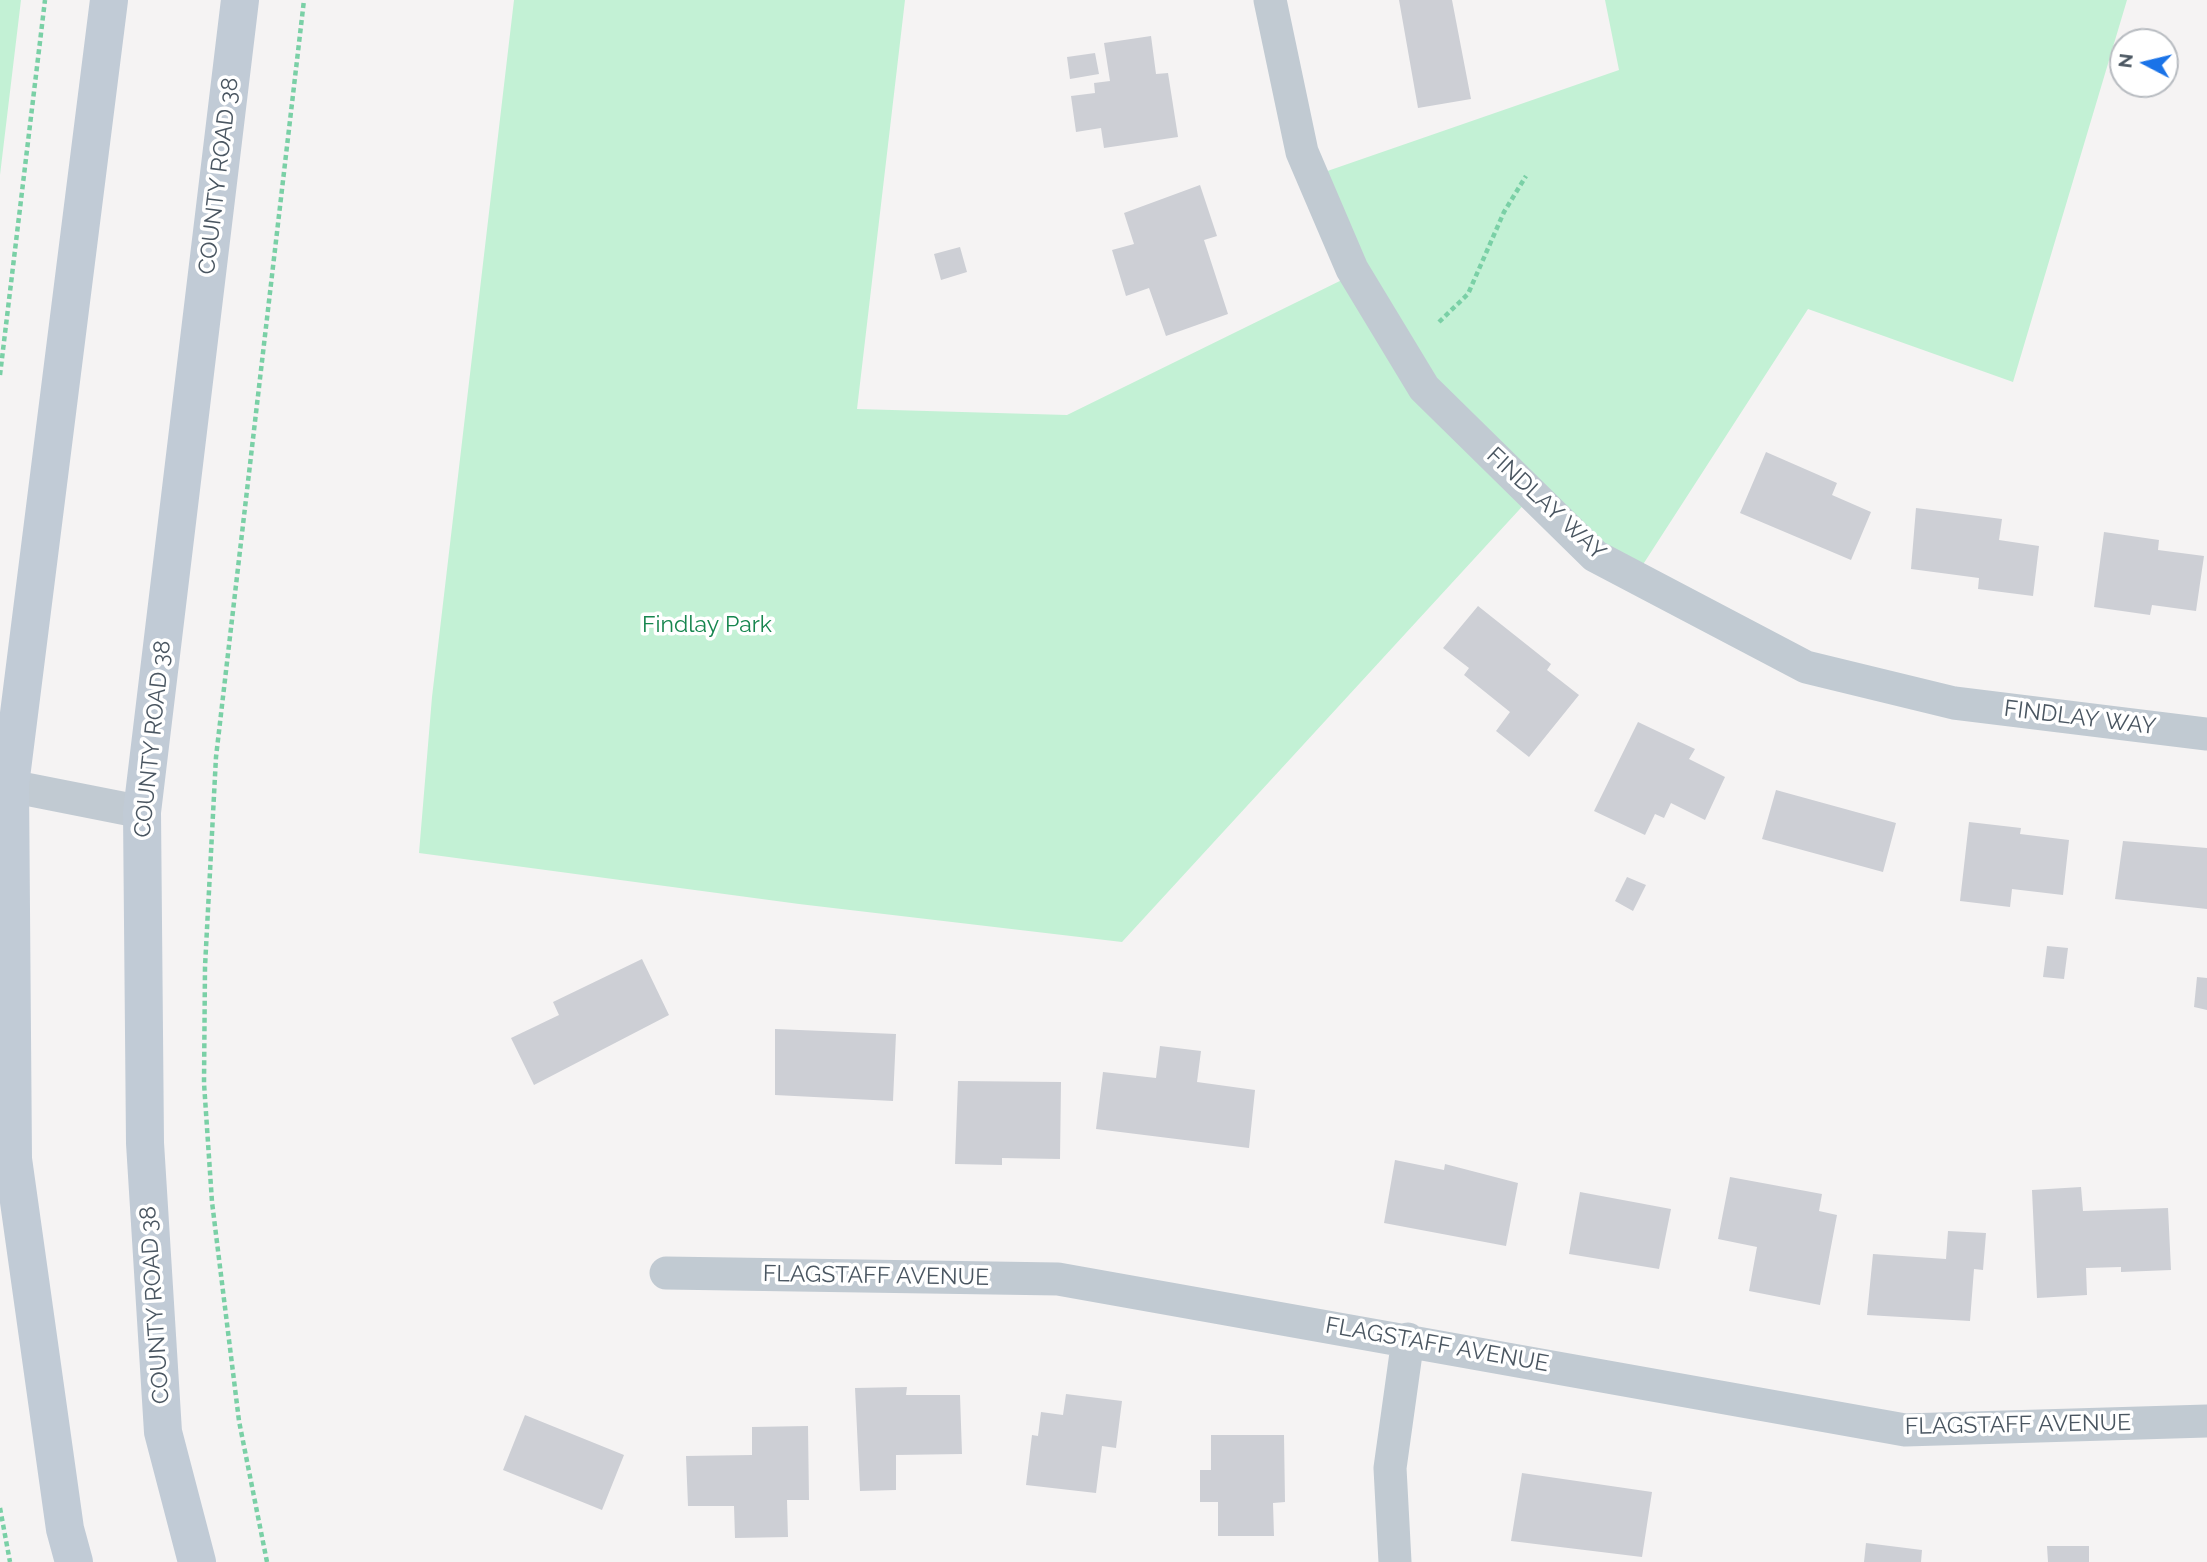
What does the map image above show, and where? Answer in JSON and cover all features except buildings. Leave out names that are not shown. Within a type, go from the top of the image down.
[{"type":"main road","points":[[74,1562],[65,1529],[13,1159],[5,784],[110,0]]},
{"type":"main road","name":"COUNTY ROAD 38","points":[[197,1562],[163,1432],[145,1143],[142,812],[240,0]]},
{"type":"street","name":"FINDLAY WAY","points":[[1270,0],[1302,152],[1353,269],[1424,388],[1595,556],[1806,667],[1954,703],[2207,734]]},
{"type":"street","points":[[5,784],[142,812]]},
{"type":"street","name":"FLAGSTAFF AVENUE","points":[[666,1273],[1058,1279],[1408,1339],[1905,1430],[2207,1421]]},
{"type":"street","points":[[1395,1562],[1390,1468],[1408,1339]]},
{"type":"path","points":[[0,376],[45,0]]},
{"type":"path","points":[[267,1562],[239,1421],[212,1202],[204,1083],[205,967],[216,757],[304,0]]},
{"type":"path","points":[[1439,321],[1468,294],[1504,212],[1526,176]]},
{"type":"path","points":[[0,1508],[10,1562]]},
{"type":"green space","points":[[0,0],[21,0],[0,175]]},
{"type":"green space","name":"Findlay Park","points":[[514,0],[905,0],[857,409],[1067,415],[1352,275],[1313,176],[1619,70],[1605,0],[2127,0],[2119,28],[2109,28],[2109,60],[2013,382],[1808,309],[1631,583],[1530,498],[1122,942],[799,904],[419,853],[432,697]]}]
